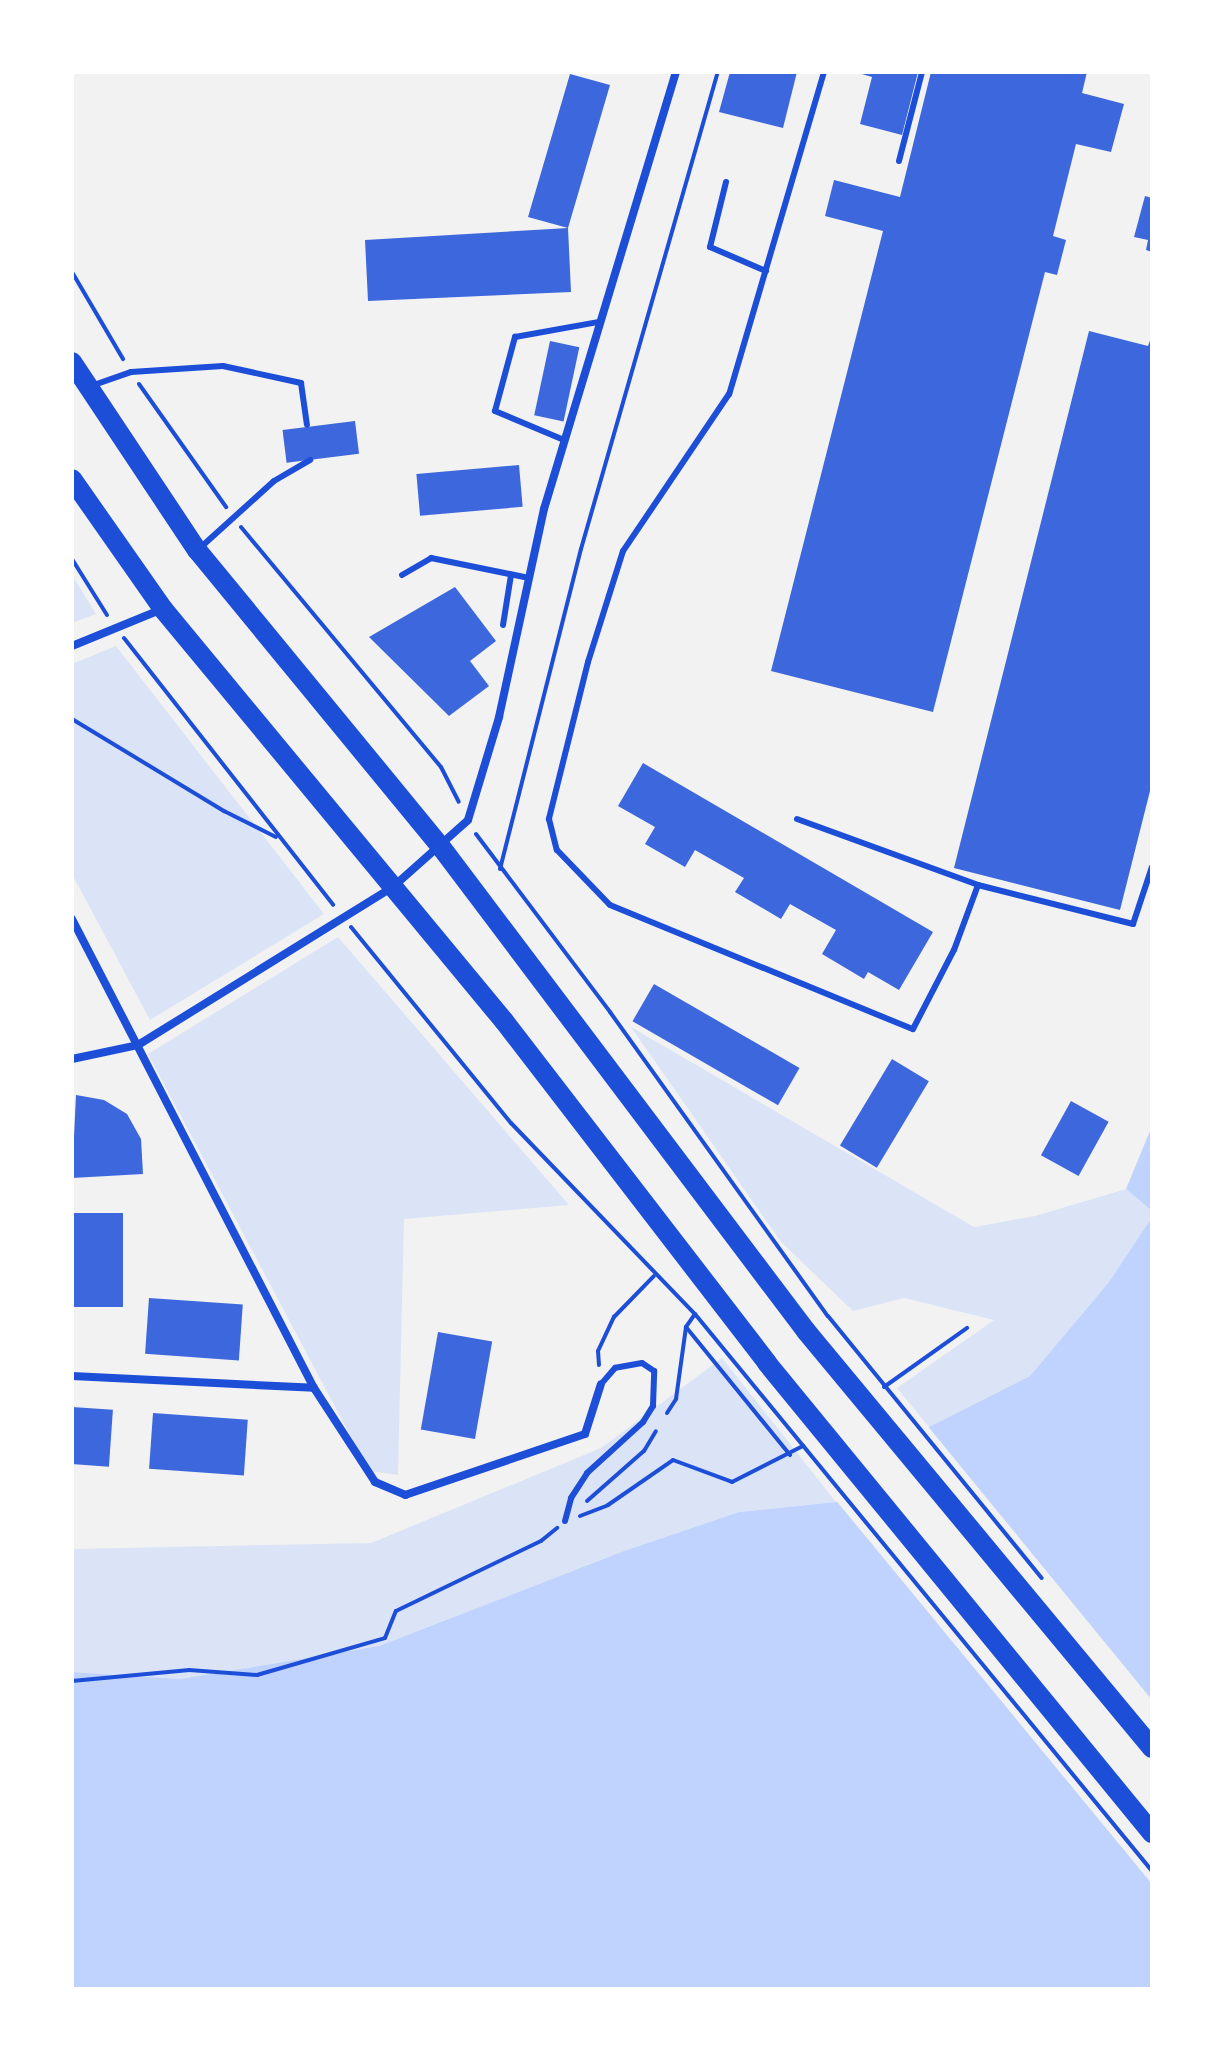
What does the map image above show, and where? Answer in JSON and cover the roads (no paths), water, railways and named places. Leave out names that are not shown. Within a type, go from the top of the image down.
[{"type":"highway","points":[[72,362],[80,386],[197,550],[441,847],[806,1331],[1152,1748]]},
{"type":"highway","points":[[72,479],[163,609],[504,1021],[767,1363],[1152,1833]]},
{"type":"street","points":[[72,1059],[138,1045],[394,886],[468,820],[499,717],[529,578],[564,440],[676,72]]},
{"type":"street","points":[[72,646],[163,609]]},
{"type":"street","points":[[72,919],[314,1388],[375,1482],[405,1495],[585,1434],[601,1384]]},
{"type":"street","points":[[72,1376],[314,1388]]},
{"type":"lane","points":[[824,72],[729,394],[623,551],[588,662],[549,819],[557,850],[610,905],[913,1029],[954,950],[978,885]]},
{"type":"lane","points":[[899,161],[922,72]]},
{"type":"lane","points":[[726,182],[710,247],[766,271]]},
{"type":"lane","points":[[564,440],[495,411],[515,337],[598,322]]},
{"type":"lane","points":[[80,386],[131,372],[223,366],[301,383],[307,425]]},
{"type":"lane","points":[[197,550],[274,481],[310,460]]},
{"type":"lane","points":[[402,575],[431,558],[529,578]]},
{"type":"lane","points":[[503,625],[511,575]]},
{"type":"lane","points":[[797,819],[978,885],[1133,924],[1152,867]]},
{"type":"lane","points":[[565,1521],[571,1498],[587,1473],[643,1422],[653,1406],[654,1371],[642,1363],[615,1368],[601,1384]]},
{"type":"water","points":[[1152,1126],[1152,1211],[1126,1189]]},
{"type":"water","points":[[1152,1217],[1152,1989],[72,1989],[72,1672],[180,1679],[379,1646],[624,1551],[739,1512],[836,1502],[929,1427],[1030,1376],[1109,1282]]}]
